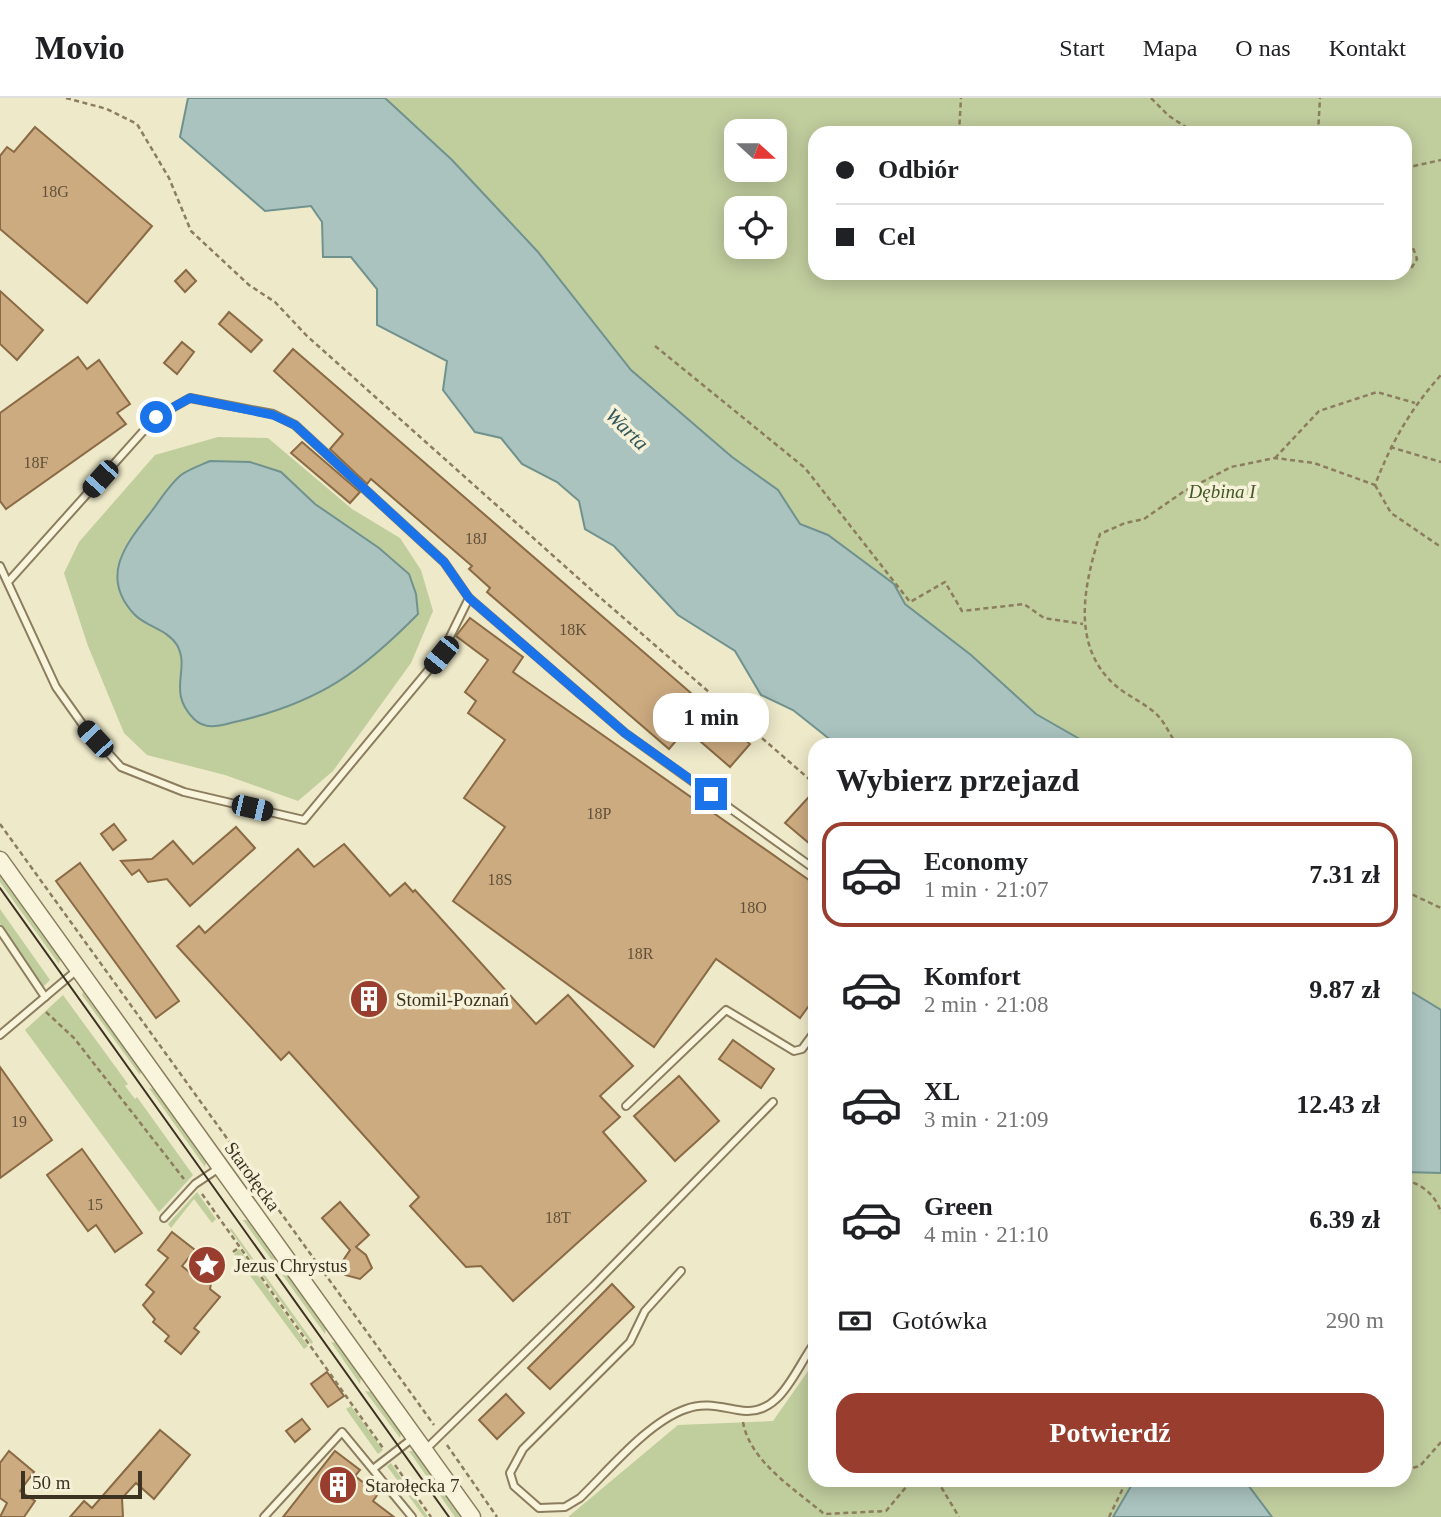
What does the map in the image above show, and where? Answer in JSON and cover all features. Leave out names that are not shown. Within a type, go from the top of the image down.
[{"type":"street","name":"Starołęcka","points":[[0,860],[472,1517]]},
{"type":"lane","points":[[8,582],[156,417],[190,398],[273,415],[295,425],[444,562],[469,598],[625,733],[808,864]]},
{"type":"lane","points":[[0,566],[56,687],[83,725],[121,767],[184,792],[304,820],[441,655],[469,598]]},
{"type":"lane","points":[[0,930],[44,997]]},
{"type":"lane","points":[[0,1035],[78,969]]},
{"type":"lane","points":[[626,1106],[726,1010],[794,1051],[802,1049],[808,1041]]},
{"type":"lane","points":[[424,1451],[593,1286],[773,1102]]},
{"type":"lane","points":[[164,1218],[195,1184],[221,1167]]},
{"type":"lane","points":[[681,1271],[645,1311],[630,1342],[523,1449],[510,1473],[514,1486],[538,1508],[565,1507],[580,1498],[660,1422],[687,1408],[719,1404],[740,1411],[764,1409],[776,1400],[808,1353]]},
{"type":"lane","points":[[264,1517],[342,1432],[412,1517]]},
{"type":"lane","points":[[373,1469],[414,1437]]},
{"type":"path","points":[[66,98],[107,109],[137,124],[169,178],[191,231],[249,285],[275,302],[307,336],[596,594],[808,778]]},
{"type":"path","points":[[959,126],[961,98]]},
{"type":"path","points":[[1151,98],[1169,116],[1184,126]]},
{"type":"path","points":[[1318,126],[1320,98]]},
{"type":"path","points":[[1412,166],[1441,160]]},
{"type":"path","points":[[1412,248],[1417,259],[1412,267]]},
{"type":"path","points":[[655,345],[805,468],[910,602],[945,582],[962,611],[1024,604],[1044,618],[1084,624]]},
{"type":"path","points":[[1375,485],[1389,447],[1415,403],[1441,375]]},
{"type":"path","points":[[1275,458],[1320,411],[1377,392],[1415,403]]},
{"type":"path","points":[[1389,447],[1441,461]]},
{"type":"path","points":[[1173,738],[1159,717],[1114,685],[1090,650],[1084,624],[1087,574],[1100,534],[1125,523],[1144,519],[1183,492],[1231,467],[1275,458],[1314,463],[1375,485],[1391,513],[1441,547]]},
{"type":"path","points":[[0,824],[441,1434],[497,1517]]},
{"type":"path","points":[[1412,894],[1441,908]]},
{"type":"path","points":[[37,1003],[74,1038],[177,1173],[195,1184],[431,1517]]},
{"type":"path","points":[[1412,1182],[1421,1184],[1439,1205],[1441,1213]]},
{"type":"path","points":[[233,1252],[240,1247]]},
{"type":"path","points":[[740,1411],[746,1439],[753,1448],[768,1466],[824,1514],[886,1511],[906,1487]]},
{"type":"path","points":[[1412,1468],[1420,1466],[1441,1442]]},
{"type":"path","points":[[941,1487],[959,1517]]},
{"type":"path","points":[[1109,1517],[1124,1487]]},
{"type":"green space","name":"Dębina I","points":[[385,98],[1441,98],[1441,1010],[1412,992],[1412,738],[1078,738],[1036,714],[971,655],[905,604],[894,584],[828,535],[800,524],[778,490],[732,457],[631,370],[538,252],[452,160]]},
{"type":"green space","points":[[218,437],[268,438],[352,509],[400,538],[421,570],[433,611],[411,663],[333,771],[298,801],[225,775],[147,755],[124,733],[88,646],[64,573],[79,542],[155,455]]},
{"type":"green space","points":[[0,876],[60,959],[59,964],[0,882]]},
{"type":"green space","points":[[0,909],[50,980],[43,987],[0,924]]},
{"type":"green space","points":[[83,992],[141,1071],[140,1075],[82,995]]},
{"type":"green space","points":[[63,995],[128,1084],[125,1086],[135,1099],[137,1097],[193,1175],[159,1212],[25,1030]]},
{"type":"green space","points":[[149,1088],[153,1089],[206,1162],[205,1167]]},
{"type":"green space","points":[[1412,1172],[1441,1173],[1441,1517],[1272,1517],[1250,1487],[1412,1487]]},
{"type":"green space","points":[[197,1192],[216,1219],[212,1223],[194,1199],[171,1228],[168,1224]]},
{"type":"green space","points":[[243,1220],[247,1220],[326,1329],[325,1334]]},
{"type":"green space","points":[[231,1228],[313,1342],[311,1344],[230,1230]]},
{"type":"green space","points":[[239,1249],[308,1346],[304,1349],[234,1254]]},
{"type":"green space","points":[[331,1342],[336,1343],[361,1378],[360,1384]]},
{"type":"green space","points":[[808,1371],[808,1487],[1130,1487],[1113,1517],[568,1517],[678,1425],[773,1421]]},
{"type":"green space","points":[[365,1391],[371,1392],[401,1433],[400,1438]]},
{"type":"green space","points":[[351,1406],[383,1450],[378,1454],[346,1409]]},
{"type":"green space","points":[[409,1451],[414,1451],[461,1517],[455,1517]]},
{"type":"green space","points":[[391,1463],[428,1517],[424,1517],[387,1466]]},
{"type":"water","name":"Warta","points":[[188,98],[385,98],[452,160],[538,252],[631,370],[732,457],[778,490],[800,524],[828,535],[894,584],[905,604],[971,655],[1036,714],[1078,738],[828,738],[793,710],[761,695],[735,651],[678,615],[614,546],[585,529],[579,501],[557,482],[522,464],[501,438],[475,432],[443,390],[447,361],[377,325],[377,289],[351,257],[323,257],[322,222],[311,206],[265,211],[180,137]]},
{"type":"water","points":[[210,461],[250,462],[281,472],[315,504],[379,548],[409,574],[416,594],[418,614],[377,653],[316,694],[267,713],[210,726],[199,723],[186,709],[180,690],[182,663],[177,645],[168,635],[134,614],[118,587],[117,573],[125,548],[169,487],[184,473]]},
{"type":"water","points":[[1412,992],[1441,1010],[1441,1173],[1412,1172]]},
{"type":"water","points":[[1130,1487],[1250,1487],[1272,1517],[1113,1517]]},
{"type":"building","points":[[35,127],[152,226],[87,303],[0,229],[0,156],[7,147],[14,152]]},
{"type":"building","points":[[186,270],[196,281],[185,292],[175,281]]},
{"type":"building","points":[[0,291],[43,330],[17,360],[0,344]]},
{"type":"building","points":[[229,312],[262,340],[251,352],[219,324]]},
{"type":"building","points":[[182,342],[194,352],[177,374],[164,363]]},
{"type":"building","points":[[293,349],[750,744],[730,767],[686,729],[669,749],[487,592],[490,588],[469,569],[472,566],[371,479],[367,484],[330,449],[343,434],[274,371]]},
{"type":"building","points":[[78,357],[87,369],[99,360],[130,404],[117,413],[126,424],[6,509],[0,501],[0,413]]},
{"type":"building","points":[[302,442],[360,492],[350,503],[291,453]]},
{"type":"building","points":[[470,618],[523,657],[513,672],[808,879],[808,1007],[800,1018],[716,959],[654,1047],[453,901],[505,827],[464,798],[505,740],[468,713],[476,701],[465,692],[488,660],[456,636]]},
{"type":"building","points":[[808,798],[808,842],[785,823]]},
{"type":"building","points":[[114,824],[126,840],[113,850],[101,834]]},
{"type":"building","points":[[236,827],[255,848],[190,906],[167,879],[148,882],[139,870],[132,875],[121,861],[152,859],[173,841],[193,864]]},
{"type":"building","name":"Stomil-Poznań","points":[[344,844],[390,896],[405,883],[413,892],[415,890],[536,1024],[568,995],[633,1066],[600,1096],[620,1117],[603,1132],[646,1181],[513,1301],[481,1266],[466,1267],[410,1206],[419,1197],[289,1052],[281,1060],[177,946],[199,926],[205,933],[298,849],[314,867]]},
{"type":"building","points":[[80,863],[179,1001],[156,1018],[56,881]]},
{"type":"building","points":[[733,1040],[774,1069],[761,1088],[719,1059]]},
{"type":"building","points":[[0,1067],[52,1140],[0,1178]]},
{"type":"building","points":[[679,1076],[719,1121],[675,1161],[634,1116]]},
{"type":"building","points":[[82,1149],[142,1233],[115,1252],[96,1225],[88,1231],[47,1175]]},
{"type":"building","points":[[340,1202],[369,1235],[356,1247],[366,1255],[372,1268],[360,1279],[345,1275],[342,1262],[350,1250],[322,1218]]},
{"type":"building","points":[[172,1232],[195,1250],[182,1266],[200,1281],[212,1277],[210,1289],[220,1297],[194,1328],[199,1332],[181,1354],[165,1341],[169,1336],[153,1322],[155,1319],[143,1305],[154,1292],[146,1285],[168,1258],[158,1250]]},
{"type":"building","points":[[612,1284],[634,1307],[550,1389],[528,1368]]},
{"type":"building","points":[[327,1372],[344,1396],[328,1407],[311,1384]]},
{"type":"building","points":[[506,1394],[524,1413],[497,1439],[479,1420]]},
{"type":"building","points":[[302,1419],[310,1429],[295,1442],[286,1431]]},
{"type":"building","points":[[160,1430],[190,1455],[154,1499],[136,1483],[122,1498],[123,1517],[70,1517],[84,1501],[92,1508]]},
{"type":"building","points":[[9,1451],[34,1472],[20,1491],[35,1501],[24,1517],[0,1517],[7,1503],[0,1498],[0,1463]]},
{"type":"building","name":"Starołęcka 7","points":[[335,1451],[360,1470],[355,1476],[378,1494],[373,1501],[394,1517],[283,1517]]},
{"type":"tram line","points":[[0,888],[449,1517]]},
{"type":"place","name":"Stomil-Poznań","points":[[369,999]]},
{"type":"place","name":"Jezus Chrystus","points":[[207,1265]]},
{"type":"place","name":"Starołęcka 7","points":[[338,1485]]},
{"type":"route","points":[[156,417],[190,398],[273,415],[295,425],[444,562],[469,598],[625,733],[711,794]]}]
